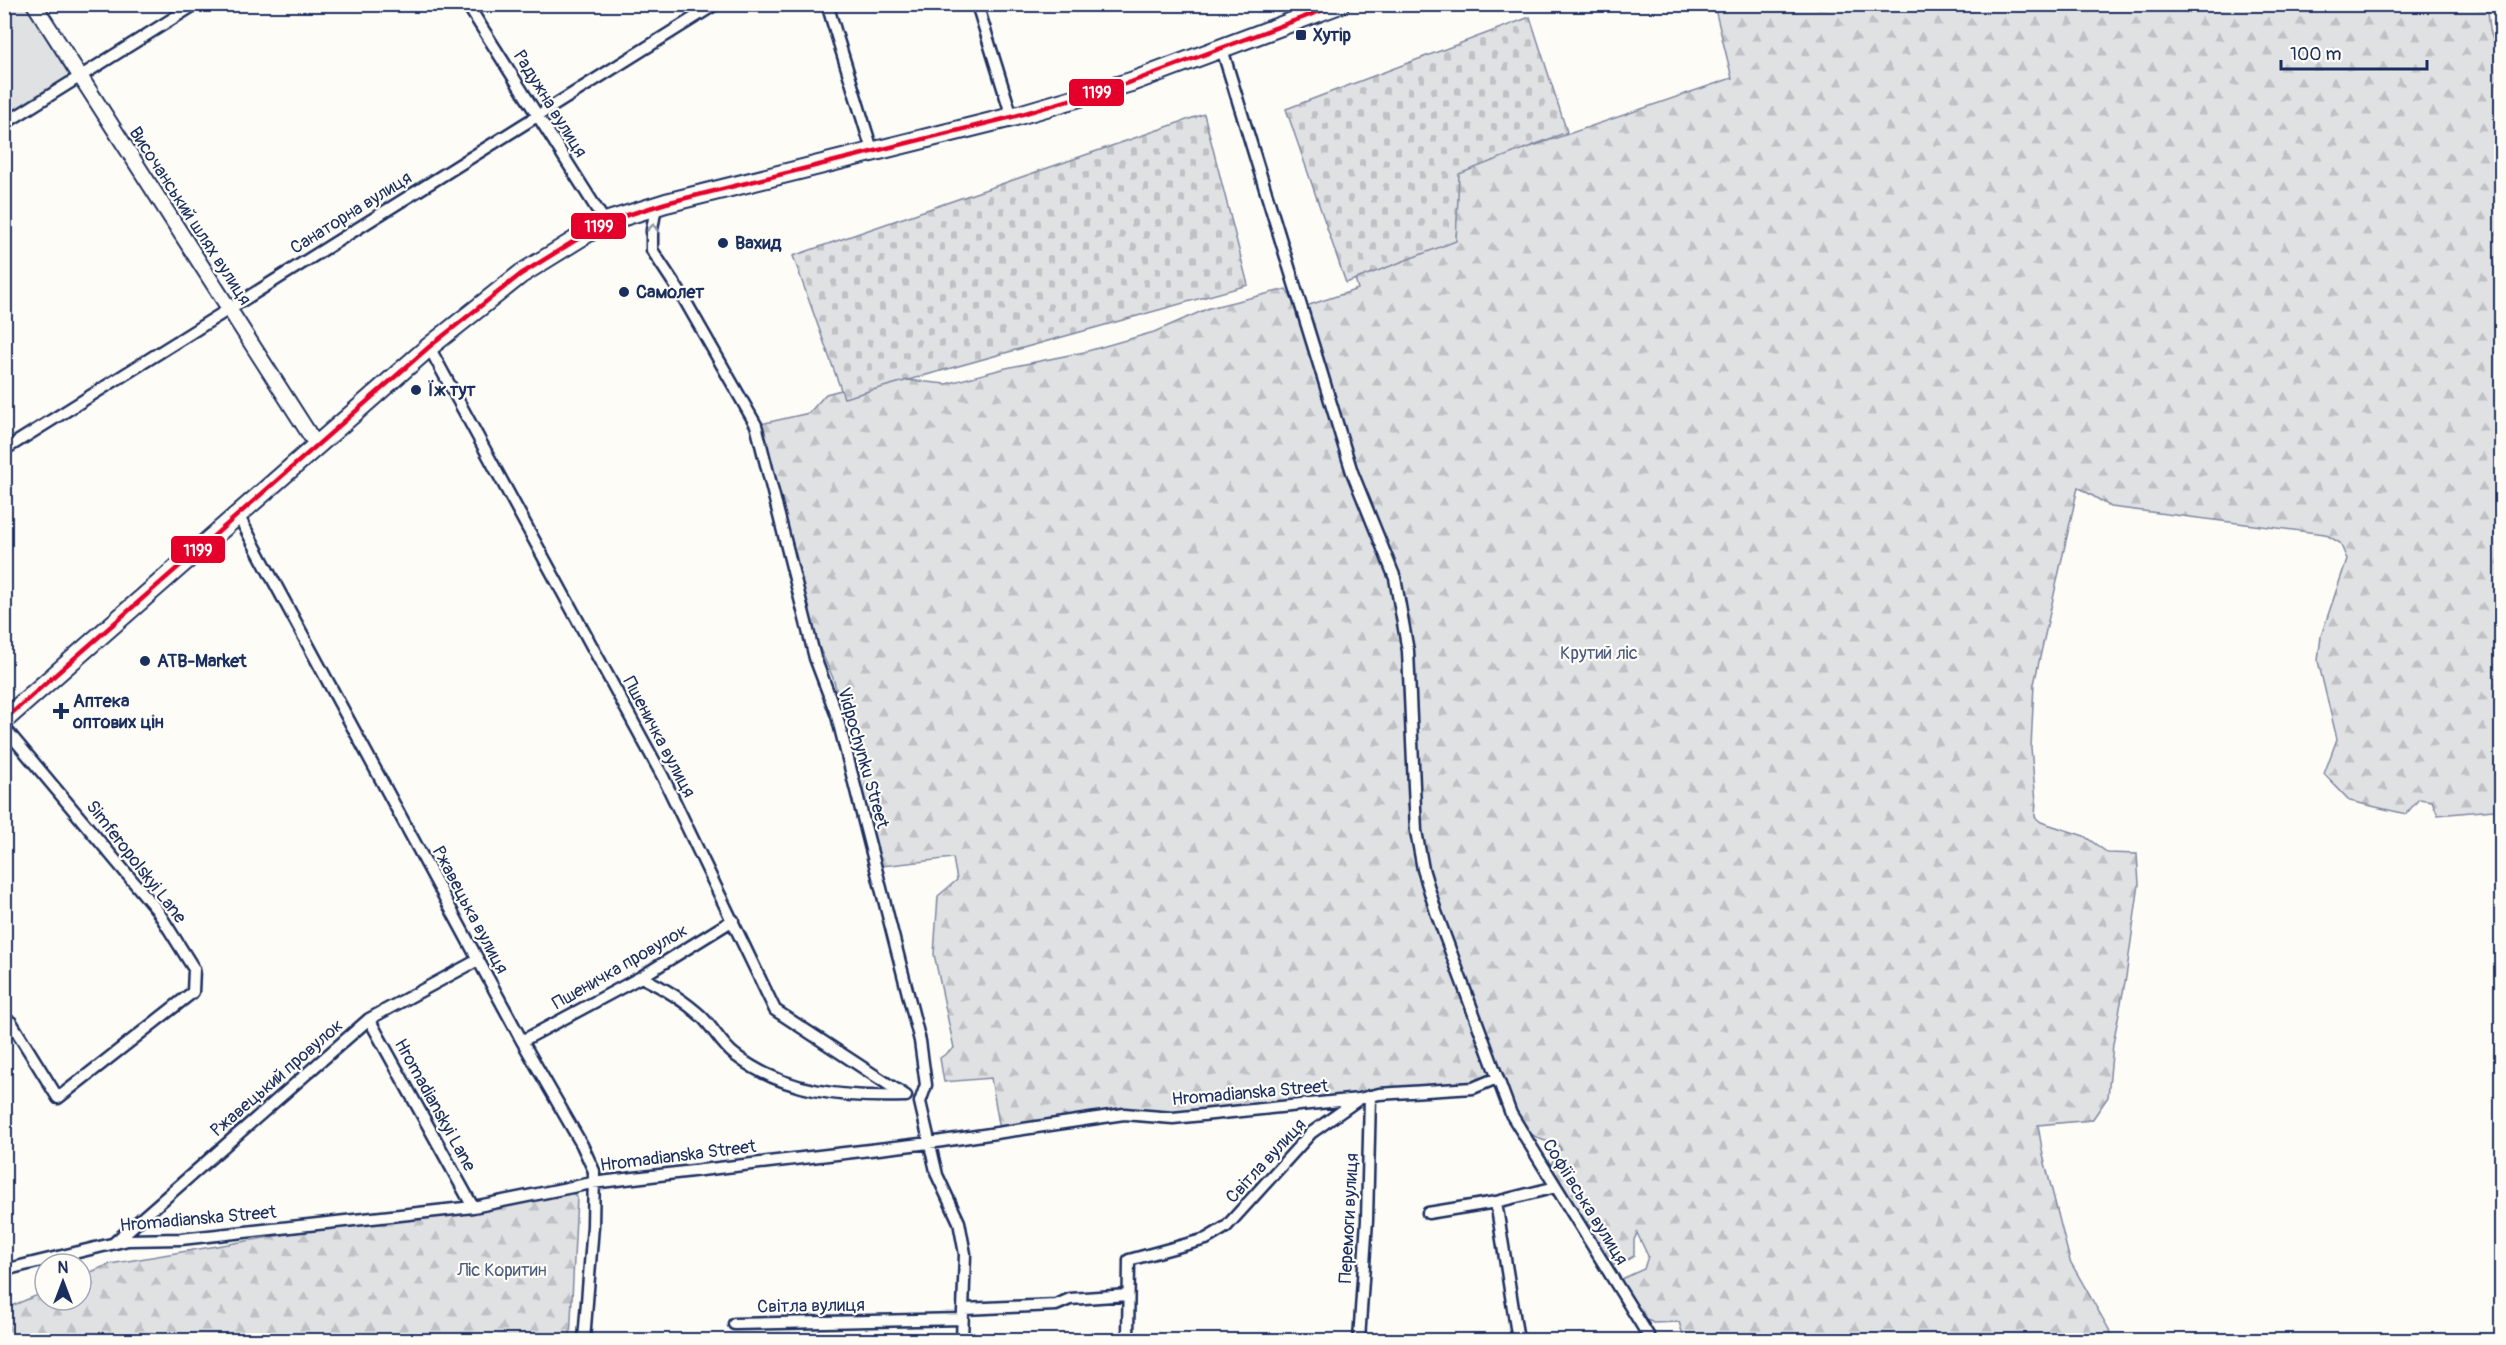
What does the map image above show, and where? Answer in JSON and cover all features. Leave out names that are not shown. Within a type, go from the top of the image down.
[{"type":"highway","points":[[4,720],[429,347],[521,274],[605,222],[656,206],[1012,117],[1131,82],[1340,4]]},
{"type":"street","name":"Височанський шлях вулиця","points":[[34,4],[316,446]]},
{"type":"street","points":[[4,124],[196,4]]},
{"type":"street","name":"Радужна вулиця","points":[[467,4],[605,222]]},
{"type":"street","name":"Санаторна вулиця","points":[[4,450],[716,4]]},
{"type":"street","points":[[827,4],[873,153]]},
{"type":"street","points":[[977,4],[1012,117]]},
{"type":"street","name":"Софіївська вулиця","points":[[1222,49],[1352,472],[1395,578],[1408,651],[1416,831],[1436,912],[1511,1114],[1652,1341]]},
{"type":"street","name":"Vidpochynku Street","points":[[656,206],[652,230],[652,250],[756,425],[815,658],[837,716],[920,1041],[926,1085],[920,1102]]},
{"type":"street","name":"Пшеничка вулиця","points":[[429,347],[663,777],[775,1010],[906,1096]]},
{"type":"street","name":"Ржавецька вулиця","points":[[238,515],[522,1041],[582,1145],[594,1171],[593,1226],[584,1341]]},
{"type":"street","name":"Simferopolskyi Lane","points":[[4,727],[157,910],[194,969],[193,992],[58,1098],[11,1022]]},
{"type":"street","name":"Пшеничка провулок","points":[[522,1041],[641,977],[733,920]]},
{"type":"street","name":"Ржавецький провулок","points":[[113,1243],[369,1019],[478,960]]},
{"type":"street","points":[[641,977],[669,993],[701,1016],[734,1054],[763,1073],[789,1084],[826,1093],[872,1097],[906,1096],[920,1102],[937,1175],[959,1221],[965,1254],[962,1341]]},
{"type":"street","name":"Hromadianskyi Lane","points":[[369,1019],[473,1207]]},
{"type":"street","points":[[1365,1097],[1473,1088],[1497,1078]]},
{"type":"street","name":"Hromadianska Street","points":[[4,1270],[128,1240],[181,1239],[473,1207],[592,1183],[929,1143],[1124,1114],[1173,1118],[1365,1097]]},
{"type":"street","name":"Світла вулиця","points":[[734,1324],[963,1314],[1056,1305],[1070,1299],[1128,1295],[1129,1260],[1206,1239],[1226,1227],[1311,1133],[1365,1097]]},
{"type":"street","name":"Перемоги вулиця","points":[[1359,1341],[1368,1220],[1365,1097]]},
{"type":"street","points":[[1428,1213],[1496,1202],[1556,1187]]},
{"type":"street","points":[[1496,1202],[1518,1341]]},
{"type":"street","points":[[1128,1295],[1128,1341]]},
{"type":"green space","points":[[5,5],[26,5],[71,78],[5,119]]},
{"type":"green space","name":"Крутий ліс","points":[[1714,5],[2486,5],[2493,40],[2502,49],[2501,807],[2494,810],[2438,815],[2432,801],[2419,799],[2406,814],[2350,801],[2324,774],[2337,739],[2318,661],[2321,636],[2347,559],[2340,543],[2325,534],[2111,507],[2078,487],[2034,684],[2031,748],[2036,801],[2035,817],[2041,822],[2084,836],[2108,853],[2137,854],[2139,884],[2126,977],[2113,1044],[2108,1097],[2092,1120],[2038,1125],[2043,1155],[2070,1261],[2115,1340],[1680,1340],[1683,1335],[1679,1322],[1653,1323],[1639,1315],[1617,1281],[1644,1269],[1648,1256],[1637,1233],[1634,1240],[1634,1256],[1620,1264],[1609,1264],[1588,1222],[1577,1221],[1545,1173],[1561,1149],[1555,1142],[1534,1136],[1526,1129],[1513,1111],[1498,1080],[1348,1101],[1000,1130],[991,1078],[944,1082],[940,1058],[954,1048],[934,954],[938,896],[957,880],[953,858],[882,866],[858,792],[848,731],[833,678],[806,618],[780,517],[773,467],[756,425],[809,413],[826,394],[887,378],[946,384],[1006,368],[1084,352],[1154,332],[1209,308],[1286,289],[1297,309],[1358,289],[1337,213],[1732,78]]},
{"type":"green space","points":[[1530,17],[1567,132],[1459,174],[1456,241],[1346,283],[1286,109]]},
{"type":"green space","points":[[1204,114],[1248,285],[844,398],[793,256]]},
{"type":"green space","name":"Ліс Коритин","points":[[566,1187],[577,1197],[570,1340],[5,1340],[4,1309],[33,1297],[33,1312],[93,1312],[93,1271],[110,1264]]},
{"type":"transit line","name":"1199","points":[[4,720],[429,347],[521,274],[605,222],[666,203],[1012,117],[1131,82],[1339,4]]},
{"type":"place","name":"Хутір","points":[[1301,35]]},
{"type":"place","name":"Вахид","points":[[723,243]]},
{"type":"place","name":"Самолет","points":[[624,292]]},
{"type":"place","name":"Їж тут","points":[[416,390]]},
{"type":"place","name":"ATB-Market","points":[[145,661]]},
{"type":"place","name":"Аптека оптових цін","points":[[61,711]]}]
